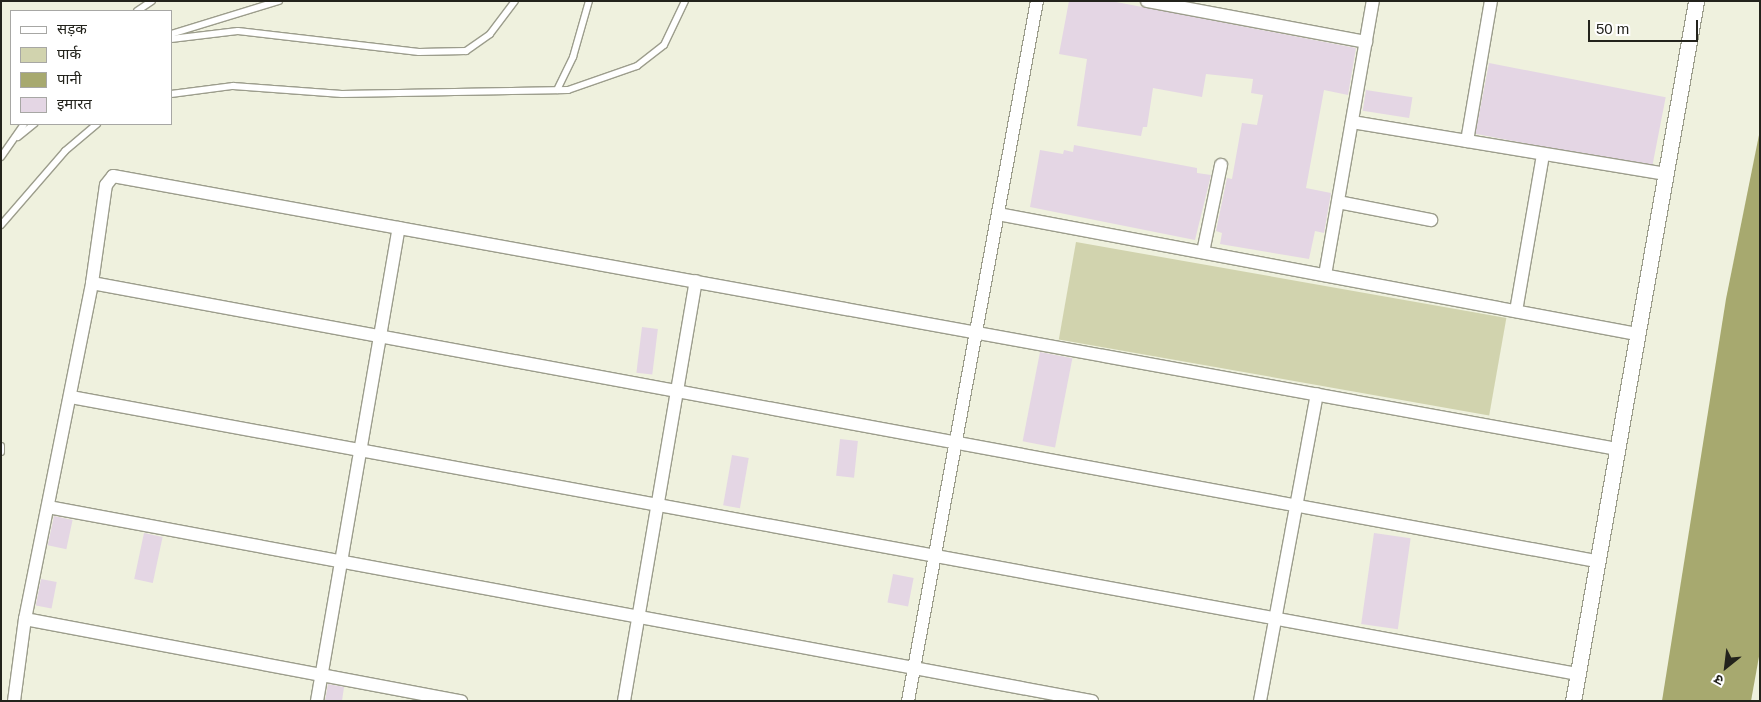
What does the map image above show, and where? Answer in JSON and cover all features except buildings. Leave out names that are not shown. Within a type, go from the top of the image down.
[{"type":"street","points":[[908,701],[1037,1]]},
{"type":"street","points":[[1147,1],[1171,3],[1366,42]]},
{"type":"street","points":[[1325,275],[1373,1]]},
{"type":"street","points":[[1467,141],[1492,1]]},
{"type":"street","points":[[1573,701],[1696,1]]},
{"type":"street","points":[[1352,122],[1665,174]]},
{"type":"street","points":[[1516,311],[1544,154]]},
{"type":"street","points":[[1203,252],[1221,166]]},
{"type":"street","points":[[14,701],[26,619],[92,283],[106,184],[113,176],[1616,449]]},
{"type":"street","points":[[1338,202],[1431,220]]},
{"type":"street","points":[[998,214],[1637,334]]},
{"type":"street","points":[[317,701],[399,228]]},
{"type":"street","points":[[624,701],[636,616],[696,281]]},
{"type":"street","points":[[92,283],[1597,561]]},
{"type":"street","points":[[1260,701],[1316,394]]},
{"type":"street","points":[[71,396],[1577,674]]},
{"type":"street","points":[[48,507],[1092,701]]},
{"type":"street","points":[[26,619],[461,701]]},
{"type":"lane","points":[[138,10],[152,1]]},
{"type":"lane","points":[[172,34],[279,1]]},
{"type":"lane","points":[[172,39],[238,31],[419,52],[466,51],[490,34],[515,1]]},
{"type":"lane","points":[[557,90],[573,57],[590,1]]},
{"type":"lane","points":[[172,94],[233,86],[342,94],[557,90],[637,66],[664,45],[685,1]]},
{"type":"lane","points":[[1,157],[23,125]]},
{"type":"lane","points":[[11,143],[33,125]]},
{"type":"lane","points":[[1,225],[65,151],[96,125]]},
{"type":"lane","points":[[1,446],[1,452]]},
{"type":"green space","points":[[1076,242],[1506,318],[1489,415],[1059,339]]},
{"type":"water","points":[[1760,130],[1760,651],[1751,701],[1662,701],[1726,299]]}]
